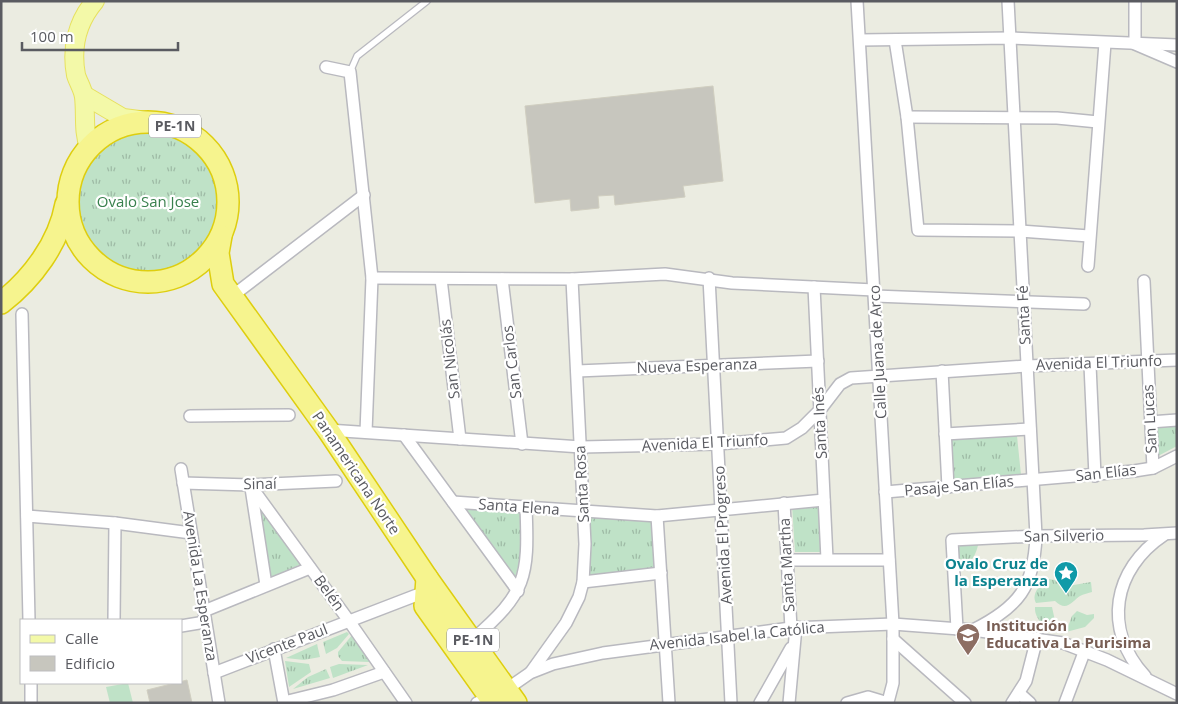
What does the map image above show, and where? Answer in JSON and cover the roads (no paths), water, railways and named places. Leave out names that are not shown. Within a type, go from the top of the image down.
[{"type":"highway","name":"PE-1N","points":[[1,303],[28,278],[56,236],[63,219],[70,182],[81,158],[89,147],[115,128],[147,121],[169,124],[201,141],[219,164],[225,178],[228,207],[221,236],[204,260],[179,277],[150,283],[121,278],[95,263],[77,240],[68,211],[70,182]]},
{"type":"highway","name":"Panamericana Norte","points":[[221,236],[218,254],[222,284],[328,430],[423,593],[497,699]]},
{"type":"highway","name":"Panamericana Norte","points":[[423,593],[473,639],[497,699]]},
{"type":"main road","points":[[89,147],[86,140],[84,95],[76,75],[74,44],[80,24],[95,1]]},
{"type":"main road","points":[[84,95],[123,118],[147,121]]},
{"type":"street","name":"Calle Juana de Arco","points":[[857,1],[893,624],[893,684],[888,703]]},
{"type":"street","name":"Santa Fé","points":[[973,630],[995,620],[1022,595],[1035,558],[1036,536],[1008,1]]},
{"type":"street","points":[[1135,1],[1135,44]]},
{"type":"street","points":[[860,40],[1010,38],[1177,46]]},
{"type":"street","points":[[894,40],[907,117],[918,230],[1020,231],[1089,236]]},
{"type":"street","points":[[1088,266],[1105,43]]},
{"type":"street","points":[[1135,44],[1177,62]]},
{"type":"street","points":[[326,67],[350,72],[364,195],[372,278],[366,432]]},
{"type":"street","points":[[907,117],[1057,118],[1098,122]]},
{"type":"street","points":[[231,297],[364,195]]},
{"type":"street","points":[[372,278],[572,280],[665,274],[709,278],[732,283],[814,287],[874,293],[1084,304]]},
{"type":"street","name":"Avenida El Progreso","points":[[709,278],[731,703]]},
{"type":"street","name":"San Nicolás","points":[[441,279],[460,439]]},
{"type":"street","name":"San Carlos","points":[[502,279],[522,444]]},
{"type":"street","name":"Santa Rosa","points":[[530,673],[566,623],[579,597],[583,582],[585,563],[581,447],[572,280]]},
{"type":"street","name":"San Lucas","points":[[1144,281],[1153,468]]},
{"type":"street","name":"Santa Inés","points":[[814,287],[827,559]]},
{"type":"street","points":[[22,314],[29,619]]},
{"type":"street","name":"Avenida El Triunfo","points":[[328,430],[581,447],[718,444],[786,438],[802,428],[820,410],[840,384],[851,378],[879,374],[1177,360]]},
{"type":"street","name":"Nueva Esperanza","points":[[577,371],[818,361]]},
{"type":"street","points":[[1090,365],[1096,476]]},
{"type":"street","points":[[942,371],[948,487]]},
{"type":"street","points":[[190,416],[288,415]]},
{"type":"street","points":[[1150,422],[1177,420]]},
{"type":"street","points":[[945,434],[1030,429]]},
{"type":"street","points":[[404,435],[518,591]]},
{"type":"street","name":"San Elías","points":[[1032,480],[1096,476],[1153,468],[1177,456]]},
{"type":"street","name":"Avenida La Esperanza","points":[[181,469],[218,703]]},
{"type":"street","name":"Pasaje San Elías","points":[[886,492],[1032,480]]},
{"type":"street","name":"Sinaí","points":[[183,483],[250,485],[336,481]]},
{"type":"street","points":[[250,485],[266,585]]},
{"type":"street","name":"Belén","points":[[250,485],[406,703]]},
{"type":"street","name":"Santa Elena","points":[[453,502],[656,516],[721,508],[824,500]]},
{"type":"street","name":"Santa Martha","points":[[784,503],[794,645],[789,703]]},
{"type":"street","points":[[473,639],[503,612],[518,591],[527,557],[526,508]]},
{"type":"street","points":[[27,516],[115,523],[191,532]]},
{"type":"street","points":[[656,516],[669,703]]},
{"type":"street","points":[[114,619],[115,523]]},
{"type":"street","name":"San Silverio","points":[[957,629],[952,540],[1036,536],[1164,535],[1177,533]]},
{"type":"street","points":[[1148,679],[1127,652],[1118,620],[1119,602],[1122,586],[1134,563],[1150,544],[1164,535]]},
{"type":"street","points":[[787,560],[890,560]]},
{"type":"street","points":[[182,626],[266,585],[310,568]]},
{"type":"street","points":[[583,582],[661,573]]},
{"type":"street","name":"Vicente Paul","points":[[214,673],[423,593]]},
{"type":"street","name":"Avenida Isabel la Católica","points":[[497,699],[530,673],[576,658],[666,643],[793,627],[893,624],[973,630],[1037,638],[1084,650],[1177,694]]},
{"type":"street","points":[[1030,703],[1016,698],[1026,681],[1037,638]]},
{"type":"street","points":[[893,639],[965,703]]},
{"type":"street","points":[[760,703],[794,645]]},
{"type":"street","points":[[274,649],[284,702],[333,690],[384,672]]},
{"type":"street","points":[[1065,703],[1084,650]]},
{"type":"street","points":[[31,684],[31,703]]},
{"type":"street","points":[[847,703],[868,697],[888,703]]},
{"type":"lane","points":[[350,72],[357,56],[427,1]]},
{"type":"place","name":"Ovalo Cruz de la Esperanza","points":[[1066,594]]},
{"type":"place","name":"Institución Educativa La Purisima","points":[[968,656]]},
{"type":"park label","name":"Ovalo San Jose","points":[[148,202]]}]
